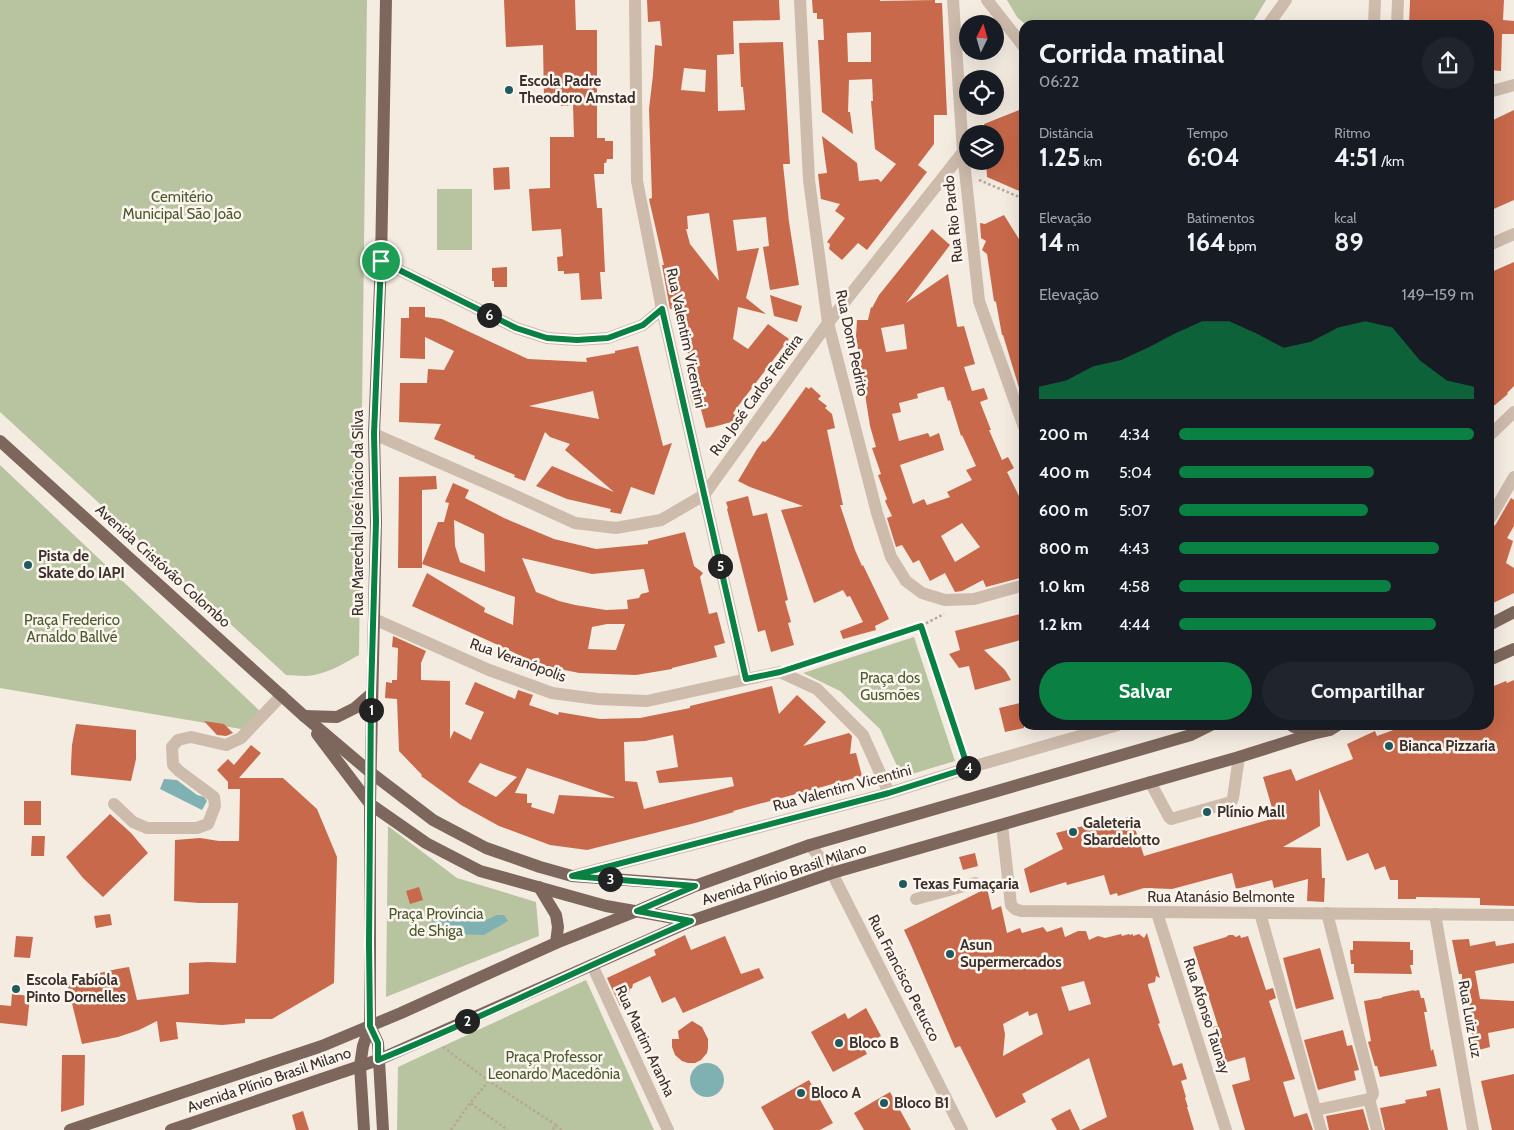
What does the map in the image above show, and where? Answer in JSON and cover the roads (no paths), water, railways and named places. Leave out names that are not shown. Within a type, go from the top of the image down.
[{"type":"main road","name":"Rua Marechal José Inácio da Silva","points":[[370,1026],[370,772],[376,522],[374,434],[381,261],[386,0]]},
{"type":"main road","name":"Avenida Cristóvão Colombo","points":[[0,441],[304,716],[370,772],[433,820],[486,848],[572,876],[695,886]]},
{"type":"main road","points":[[1494,622],[1514,612]]},
{"type":"main road","points":[[1494,658],[1514,649]]},
{"type":"main road","points":[[304,716],[337,717],[355,708],[371,694]]},
{"type":"main road","name":"Avenida Cristóvão Colombo","points":[[304,716],[370,804],[426,843],[480,871],[606,906],[691,921]]},
{"type":"main road","name":"Avenida Plínio Brasil Milano","points":[[70,1130],[322,1046],[556,943],[695,886],[810,845],[1200,730]]},
{"type":"main road","points":[[1300,730],[1312,734]]},
{"type":"main road","name":"Avenida Plínio Brasil Milano","points":[[171,1130],[378,1060],[691,921],[832,872],[1330,730]]},
{"type":"main road","points":[[539,887],[556,915],[558,927],[556,943]]},
{"type":"main road","points":[[370,1026],[378,1043],[383,1130]]},
{"type":"main road","points":[[364,1130],[360,1066],[363,1046],[370,1026]]},
{"type":"street","name":"Rua Valentim Vicentini","points":[[635,0],[637,181],[662,309],[746,679]]},
{"type":"street","name":"Rua Dom Pedrito","points":[[800,0],[808,180],[828,323],[877,513],[892,557],[906,581],[922,593],[945,600],[974,599],[1019,586]]},
{"type":"street","name":"Rua Rio Pardo","points":[[953,0],[960,125]]},
{"type":"street","points":[[987,0],[1019,41]]},
{"type":"street","points":[[1272,20],[1286,0]]},
{"type":"street","points":[[1374,0],[1374,20]]},
{"type":"street","points":[[1398,0],[1398,20]]},
{"type":"street","points":[[1494,91],[1514,85]]},
{"type":"street","name":"Rua José Carlos Ferreira","points":[[374,434],[574,523],[616,528],[661,520],[704,495],[828,323],[959,156]]},
{"type":"street","name":"Rua Rio Pardo","points":[[964,170],[979,301],[1019,413]]},
{"type":"street","points":[[1494,243],[1514,234]]},
{"type":"street","points":[[381,261],[516,328],[547,338],[577,340],[608,338],[643,325],[662,309]]},
{"type":"street","points":[[1494,431],[1514,412]]},
{"type":"street","points":[[1494,511],[1514,477]]},
{"type":"street","name":"Rua Veranópolis","points":[[374,618],[490,670],[552,693],[596,699],[647,701],[746,679]]},
{"type":"street","points":[[746,679],[780,672],[817,689],[863,735],[889,793]]},
{"type":"street","points":[[114,804],[133,822],[147,828],[197,828],[208,824],[215,806],[214,797],[179,771],[174,765],[172,746],[178,740],[191,737],[226,745],[233,743],[242,738],[282,695]]},
{"type":"street","name":"Rua Valentim Vicentini","points":[[572,876],[889,793],[1101,730]]},
{"type":"street","points":[[1150,782],[1169,817],[1172,818],[1231,802],[1239,757]]},
{"type":"street","name":"Rua Atanásio Belmonte","points":[[1002,825],[1011,906],[1014,910],[1157,913],[1514,915]]},
{"type":"street","name":"Rua Francisco Petucco","points":[[810,845],[832,872],[962,1130]]},
{"type":"street","points":[[916,899],[975,883]]},
{"type":"street","name":"Rua Afonso Taunay","points":[[1157,913],[1226,1130]]},
{"type":"street","points":[[1260,913],[1321,1130]]},
{"type":"street","points":[[1316,1110],[1369,1099],[1373,1092],[1327,913]]},
{"type":"street","name":"Rua Luiz Luz","points":[[1434,914],[1472,1130]]},
{"type":"street","name":"Rua Martim Aranha","points":[[592,966],[668,1130]]},
{"type":"street","points":[[1369,1099],[1377,1130]]},
{"type":"water","points":[[164,779],[177,780],[197,795],[204,797],[207,801],[202,810],[160,789]]},
{"type":"water","points":[[437,912],[458,914],[472,922],[484,921],[497,915],[504,915],[508,921],[484,935],[429,935],[427,924],[432,922]]},
{"type":"water","points":[[707,1063],[719,1068],[724,1080],[719,1092],[707,1097],[695,1092],[690,1080],[695,1068]]},
{"type":"place","name":"Escola Padre Theodoro Amstad","points":[[509,90]]},
{"type":"place","name":"Pista de Skate do IAPI","points":[[28,565]]},
{"type":"place","name":"Bianca Pizzaria","points":[[1389,746]]},
{"type":"place","name":"Plínio Mall","points":[[1207,812]]},
{"type":"place","name":"Galeteria Sbardelotto","points":[[1073,832]]},
{"type":"place","name":"Texas Fumaçaria","points":[[903,884]]},
{"type":"place","name":"Asun Supermercados","points":[[950,954]]},
{"type":"place","name":"Escola Fabíola Pinto Dornelles","points":[[16,989]]},
{"type":"place","name":"Bloco B","points":[[839,1043]]},
{"type":"place","name":"Bloco A","points":[[801,1093]]},
{"type":"place","name":"Bloco B1","points":[[884,1103]]},
{"type":"park label","name":"Cemitério Municipal São João","points":[[182,206]]},
{"type":"park label","name":"Praça Frederico Arnaldo Ballvé","points":[[72,628]]},
{"type":"park label","name":"Praça dos Gusmões","points":[[890,686]]},
{"type":"park label","name":"Praça Província de Shiga","points":[[436,922]]},
{"type":"park label","name":"Praça Professor Leonardo Macedônia","points":[[554,1066]]}]
